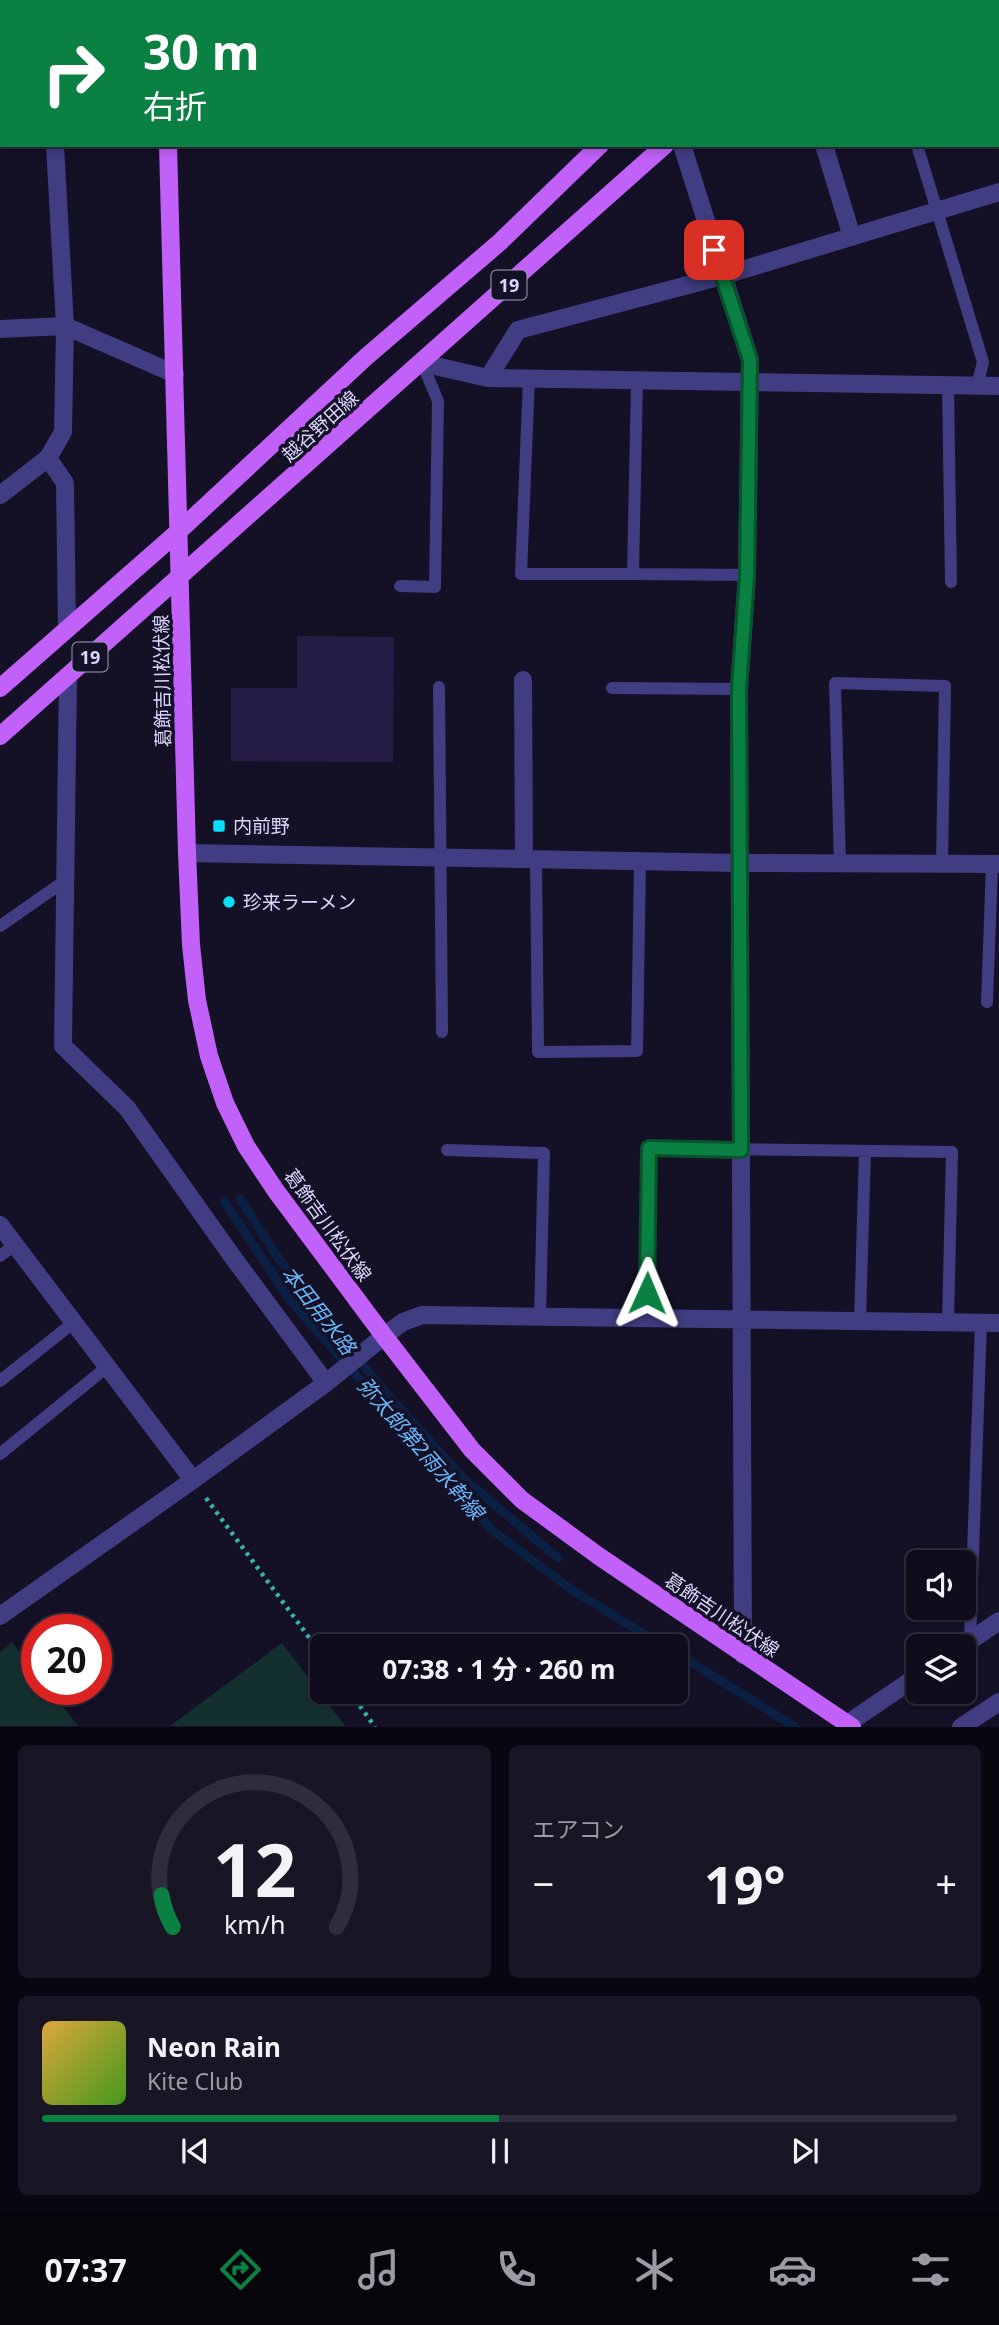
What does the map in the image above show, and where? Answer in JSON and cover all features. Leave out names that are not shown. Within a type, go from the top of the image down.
[{"type":"main road","points":[[168,147],[179,531]]},
{"type":"main road","name":"越谷野田線","points":[[0,688],[179,531],[366,358],[500,242],[598,147]]},
{"type":"main road","name":"越谷野田線","points":[[0,736],[663,147]]},
{"type":"main road","name":"葛飾吉川松伏線","points":[[179,531],[191,945],[197,1000],[209,1056],[225,1103],[246,1146],[276,1191],[472,1450],[522,1500],[600,1557],[850,1725]]},
{"type":"street","points":[[0,495],[48,458],[63,432],[65,326],[55,147]]},
{"type":"street","points":[[683,147],[750,360],[747,575],[739,689],[743,1655]]},
{"type":"street","points":[[825,147],[852,237]]},
{"type":"street","points":[[488,378],[517,330],[722,276],[999,192]]},
{"type":"street","points":[[0,329],[65,326],[175,374]]},
{"type":"street","points":[[422,363],[488,378],[999,386]]},
{"type":"street","points":[[48,458],[65,483],[67,629]]},
{"type":"street","points":[[68,676],[63,1046],[127,1108],[326,1383]]},
{"type":"street","points":[[523,680],[530,859]]},
{"type":"street","points":[[187,853],[740,863],[996,864]]},
{"type":"street","points":[[0,1225],[193,1480]]},
{"type":"street","points":[[0,1616],[326,1383],[403,1322],[422,1315],[990,1322]]},
{"type":"street","points":[[976,1636],[999,1620]]},
{"type":"street","points":[[850,1725],[906,1684]]},
{"type":"street","points":[[961,1727],[999,1702]]},
{"type":"lane","points":[[918,147],[983,362],[978,386]]},
{"type":"lane","points":[[400,586],[435,587],[438,401],[422,363]]},
{"type":"lane","points":[[529,378],[521,573],[747,575]]},
{"type":"lane","points":[[634,574],[636,381]]},
{"type":"lane","points":[[948,386],[951,582]]},
{"type":"lane","points":[[840,864],[835,682],[945,686],[942,864]]},
{"type":"lane","points":[[439,687],[442,1032]]},
{"type":"lane","points":[[612,688],[739,689]]},
{"type":"lane","points":[[530,859],[538,1052],[636,1051],[640,861]]},
{"type":"lane","points":[[987,1002],[996,864]]},
{"type":"lane","points":[[0,926],[66,880]]},
{"type":"lane","points":[[646,1318],[649,1148],[952,1152],[948,1322]]},
{"type":"lane","points":[[447,1150],[544,1153],[540,1317]]},
{"type":"lane","points":[[860,1321],[865,1151]]},
{"type":"lane","points":[[0,1256],[15,1245]]},
{"type":"lane","points":[[966,1634],[990,1322]]},
{"type":"lane","points":[[0,1381],[74,1323]]},
{"type":"lane","points":[[0,1454],[107,1367]]},
{"type":"path","points":[[193,1480],[310,1639]]},
{"type":"path","points":[[359,1704],[375,1727]]},
{"type":"green space","points":[[12,1642],[21,1653],[21,1705],[62,1705],[78,1726],[0,1726],[0,1652]]},
{"type":"green space","points":[[282,1643],[310,1680],[310,1704],[328,1704],[345,1726],[170,1726]]},
{"type":"building","points":[[297,636],[394,637],[393,762],[231,761],[231,688],[297,688]]},
{"type":"waterway","name":"本田用水路","points":[[240,1199],[279,1259],[379,1385],[464,1479],[558,1558]]},
{"type":"waterway","name":"弥太郎第2雨水幹線","points":[[224,1201],[290,1300],[492,1530],[572,1590],[644,1634]]},
{"type":"waterway","name":"弥太郎第2雨水幹線","points":[[688,1660],[795,1727]]},
{"type":"place","name":"内前野","points":[[219,826]]},
{"type":"place","name":"珍来ラーメン","points":[[229,902]]},
{"type":"route","points":[[647,1293],[649,1148],[741,1150],[739,689],[747,575],[750,360],[714,250]]}]
